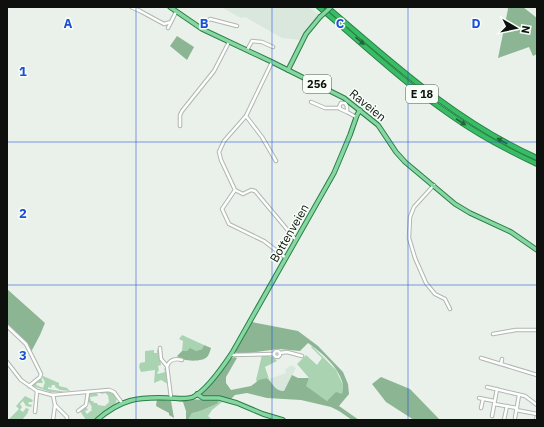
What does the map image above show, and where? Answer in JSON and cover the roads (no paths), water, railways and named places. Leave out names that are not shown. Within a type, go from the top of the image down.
[{"type":"highway","name":"E 18","points":[[319,7],[404,79],[441,108],[484,137],[537,164]]},
{"type":"highway","name":"E 18","points":[[328,7],[412,79],[454,112],[500,140],[537,158]]},
{"type":"main road","name":"Raveien","points":[[170,7],[202,29],[338,95],[360,110],[380,127],[401,158],[462,209],[507,230],[537,250]]},
{"type":"main road","points":[[288,70],[306,34],[320,17],[331,7]]},
{"type":"main road","name":"Bottenveien","points":[[197,394],[219,371],[231,355],[337,167],[360,110]]},
{"type":"main road","points":[[97,420],[109,410],[121,403],[145,397],[190,398],[197,394],[203,398],[219,398],[283,420]]},
{"type":"street","points":[[131,7],[164,24],[171,22]]},
{"type":"street","points":[[168,28],[176,12]]},
{"type":"street","points":[[202,29],[210,19],[237,26]]},
{"type":"street","points":[[247,50],[252,40],[262,42],[273,47]]},
{"type":"street","points":[[180,126],[180,115],[182,111],[214,71],[230,42]]},
{"type":"street","points":[[272,62],[246,116],[224,141],[219,152],[221,160],[235,190],[243,194],[250,190],[256,191],[296,240]]},
{"type":"street","points":[[311,102],[325,108],[340,108],[356,117]]},
{"type":"street","points":[[340,108],[341,103],[345,103],[347,106],[347,112]]},
{"type":"street","points":[[246,116],[262,137],[276,161]]},
{"type":"street","points":[[434,185],[414,207],[410,217],[409,238],[415,258],[426,283],[435,294],[445,299],[450,310]]},
{"type":"street","points":[[235,190],[222,209],[229,224],[264,241],[286,258]]},
{"type":"street","points":[[7,326],[26,344],[41,374],[40,377],[29,386]]},
{"type":"street","points":[[493,334],[516,330],[537,330]]},
{"type":"street","points":[[516,330],[516,335]]},
{"type":"street","points":[[160,348],[161,359],[167,366],[171,398]]},
{"type":"street","points":[[231,355],[274,354],[276,351],[280,353],[287,352],[302,356]]},
{"type":"street","points":[[481,358],[537,375]]},
{"type":"street","points":[[167,366],[174,359],[182,360]]},
{"type":"street","points":[[501,364],[502,359]]},
{"type":"street","points":[[7,362],[21,380],[38,391],[53,395],[109,390],[118,396],[121,403]]},
{"type":"street","points":[[487,387],[528,398],[537,405]]},
{"type":"street","points":[[492,416],[497,389]]},
{"type":"street","points":[[35,412],[38,391]]},
{"type":"street","points":[[78,411],[86,405],[88,392]]},
{"type":"street","points":[[53,395],[55,405],[53,420]]},
{"type":"street","points":[[515,418],[519,395]]},
{"type":"street","points":[[479,398],[537,415],[536,420]]},
{"type":"street","points":[[481,408],[483,399]]},
{"type":"street","points":[[55,405],[67,417],[67,420]]},
{"type":"street","points":[[504,420],[507,406]]}]
